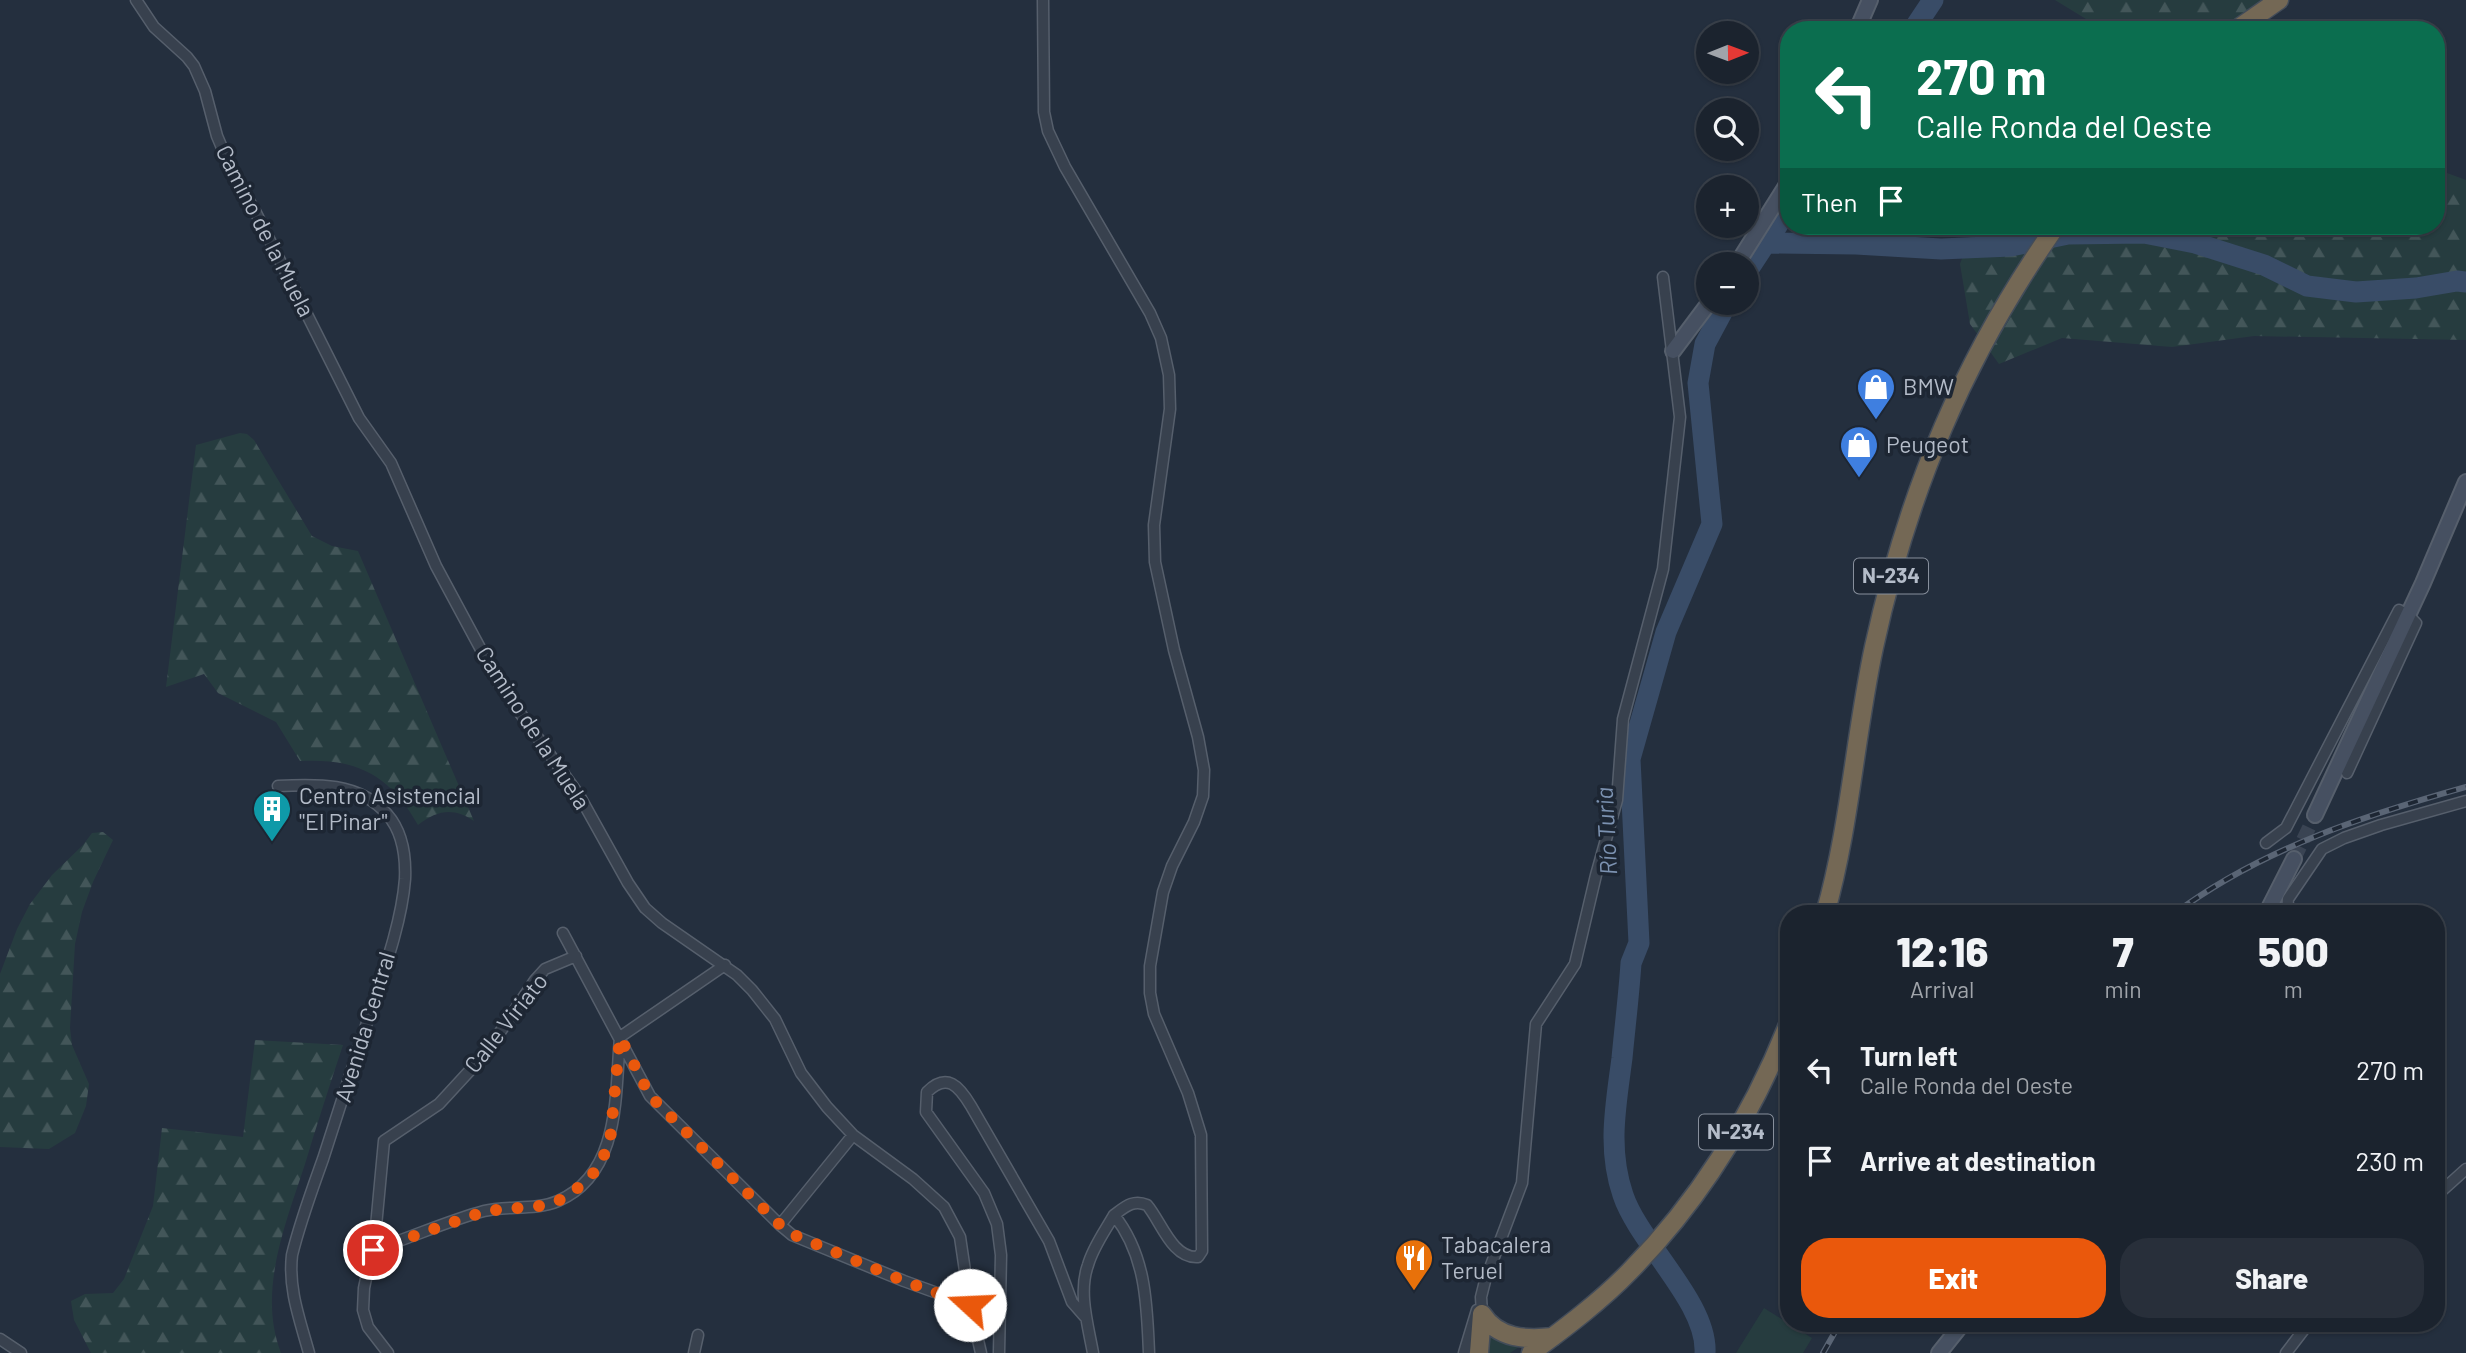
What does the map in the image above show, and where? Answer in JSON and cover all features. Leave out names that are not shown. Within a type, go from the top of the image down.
[{"type":"highway","points":[[2241,21],[2265,0]]},
{"type":"highway","points":[[2249,21],[2279,0]]},
{"type":"highway","name":"N-234","points":[[1827,905],[1850,793],[1874,649],[1893,570],[1916,495],[1942,426],[1973,360],[2029,263],[2049,235]]},
{"type":"highway","name":"N-234","points":[[1531,1353],[1630,1272],[1667,1229],[1736,1133],[1780,1044]]},
{"type":"highway","points":[[1481,1306],[1489,1324],[1509,1335],[1528,1339],[1553,1337]]},
{"type":"highway","points":[[1479,1353],[1481,1306]]},
{"type":"main road","points":[[1861,21],[1870,0]]},
{"type":"main road","points":[[1745,252],[1780,196]]},
{"type":"main road","points":[[1673,351],[1700,315]]},
{"type":"main road","points":[[2315,815],[2408,615],[2466,482]]},
{"type":"main road","points":[[2271,905],[2294,859]]},
{"type":"main road","points":[[1938,1353],[1956,1332]]},
{"type":"street","name":"Camino de la Muela","points":[[136,0],[154,27],[194,66],[205,90],[217,136],[231,169],[256,213],[359,418],[391,463],[436,566],[500,685],[579,795],[645,908],[662,923],[725,965],[761,1000],[775,1019],[801,1073],[827,1107],[853,1135],[913,1179],[944,1207],[960,1237],[970,1305],[981,1353]]},
{"type":"street","points":[[1043,0],[1044,112],[1048,131],[1065,167],[1150,313],[1161,338],[1169,375],[1170,409],[1154,525],[1155,562],[1204,770],[1203,796],[1163,892],[1150,966],[1150,993],[1154,1014],[1188,1093],[1201,1135],[1202,1251],[1198,1256],[1190,1257],[1181,1253],[1147,1205],[1139,1202],[1129,1204],[1114,1215],[1088,1263],[1084,1286],[1086,1318],[1093,1353]]},
{"type":"street","points":[[1464,1353],[1522,1182],[1536,1024],[1575,964],[1617,800],[1623,719],[1662,569],[1680,416],[1663,277]]},
{"type":"street","points":[[2266,843],[2286,828],[2399,610],[2416,623],[2347,773]]},
{"type":"street","name":"Avenida Central","points":[[278,786],[334,786],[362,796],[386,812],[395,825],[403,847],[405,879],[382,977],[292,1255],[290,1276],[293,1296],[309,1353]]},
{"type":"street","points":[[2288,905],[2288,899],[2322,849],[2381,825],[2466,801]]},
{"type":"street","points":[[563,933],[650,1096],[780,1225],[792,1234],[904,1281],[970,1305]]},
{"type":"street","name":"Calle Viriato","points":[[388,1353],[368,1327],[363,1310],[364,1288],[373,1250],[384,1141],[439,1104],[486,1054],[545,969],[576,956]]},
{"type":"street","points":[[620,1037],[725,965]]},
{"type":"street","points":[[373,1250],[486,1211],[539,1206],[558,1201],[582,1185],[599,1167],[610,1141],[620,1037]]},
{"type":"street","points":[[999,1353],[1001,1255],[997,1224],[984,1193],[926,1112],[927,1092],[936,1084],[944,1081],[950,1083],[967,1099],[1049,1241],[1072,1302],[1086,1318]]},
{"type":"street","points":[[780,1225],[853,1135]]},
{"type":"street","points":[[2445,1188],[2466,1169]]},
{"type":"street","points":[[1114,1215],[1125,1229],[1138,1258],[1147,1307],[1149,1353]]},
{"type":"street","points":[[2286,1353],[2302,1332]]},
{"type":"street","points":[[694,1353],[698,1335]]},
{"type":"street","points":[[0,1339],[21,1353]]},
{"type":"green space","points":[[2055,0],[2264,0],[2250,13],[2249,21],[2089,21]]},
{"type":"green space","points":[[2445,172],[2466,180],[2466,340],[2254,336],[2172,347],[2062,338],[1999,364],[1970,324],[1960,264],[1971,235],[2445,235]]},
{"type":"green space","points":[[240,433],[247,434],[254,440],[312,536],[332,546],[358,551],[474,821],[453,812],[446,812],[432,816],[418,825],[396,793],[370,773],[339,763],[300,761],[276,722],[218,693],[204,674],[166,687],[196,445]]},
{"type":"green space","points":[[103,832],[113,840],[82,912],[75,944],[70,1028],[72,1045],[89,1084],[86,1106],[75,1133],[49,1149],[0,1147],[0,974],[17,929],[30,904],[52,875],[92,833]]},
{"type":"green space","points":[[255,1040],[343,1045],[277,1257],[272,1306],[274,1329],[281,1353],[91,1353],[74,1320],[71,1301],[85,1294],[113,1293],[124,1279],[153,1206],[162,1128],[243,1137]]},
{"type":"green space","points":[[1764,1308],[1780,1318],[1780,1332],[1802,1332],[1812,1338],[1803,1353],[1736,1353]]},
{"type":"green space","points":[[1488,1329],[1519,1347],[1510,1353],[1485,1353]]},
{"type":"waterway","points":[[1919,21],[1933,0]]},
{"type":"waterway","name":"Río Turia","points":[[1759,253],[1780,221]]},
{"type":"waterway","points":[[1767,243],[1941,249],[2011,246],[2063,235]]},
{"type":"waterway","points":[[2154,235],[2195,243],[2264,265],[2307,286],[2356,292],[2466,282]]},
{"type":"waterway","name":"Río Turia","points":[[1705,1353],[1703,1334],[1696,1314],[1631,1214],[1623,1195],[1615,1160],[1614,1126],[1631,963],[1639,943],[1630,759],[1666,632],[1712,524],[1698,383],[1705,344],[1721,315]]},
{"type":"tunnel","points":[[2294,859],[2315,815]]},
{"type":"railway","points":[[2187,905],[2242,871],[2314,837],[2389,810],[2466,787]]},
{"type":"railway","points":[[1823,1353],[1835,1332]]},
{"type":"place","name":"BMW","points":[[1876,421]]},
{"type":"place","name":"Peugeot","points":[[1859,479]]},
{"type":"place","name":"Centro Asistencial \"El Pinar\"","points":[[272,843]]},
{"type":"place","name":"Tabacalera Teruel","points":[[1414,1292]]},
{"type":"route","points":[[373,1250],[486,1211],[539,1206],[558,1201],[582,1185],[599,1167],[610,1141],[620,1037],[650,1096],[780,1225],[792,1234],[904,1281],[970,1305]]}]
